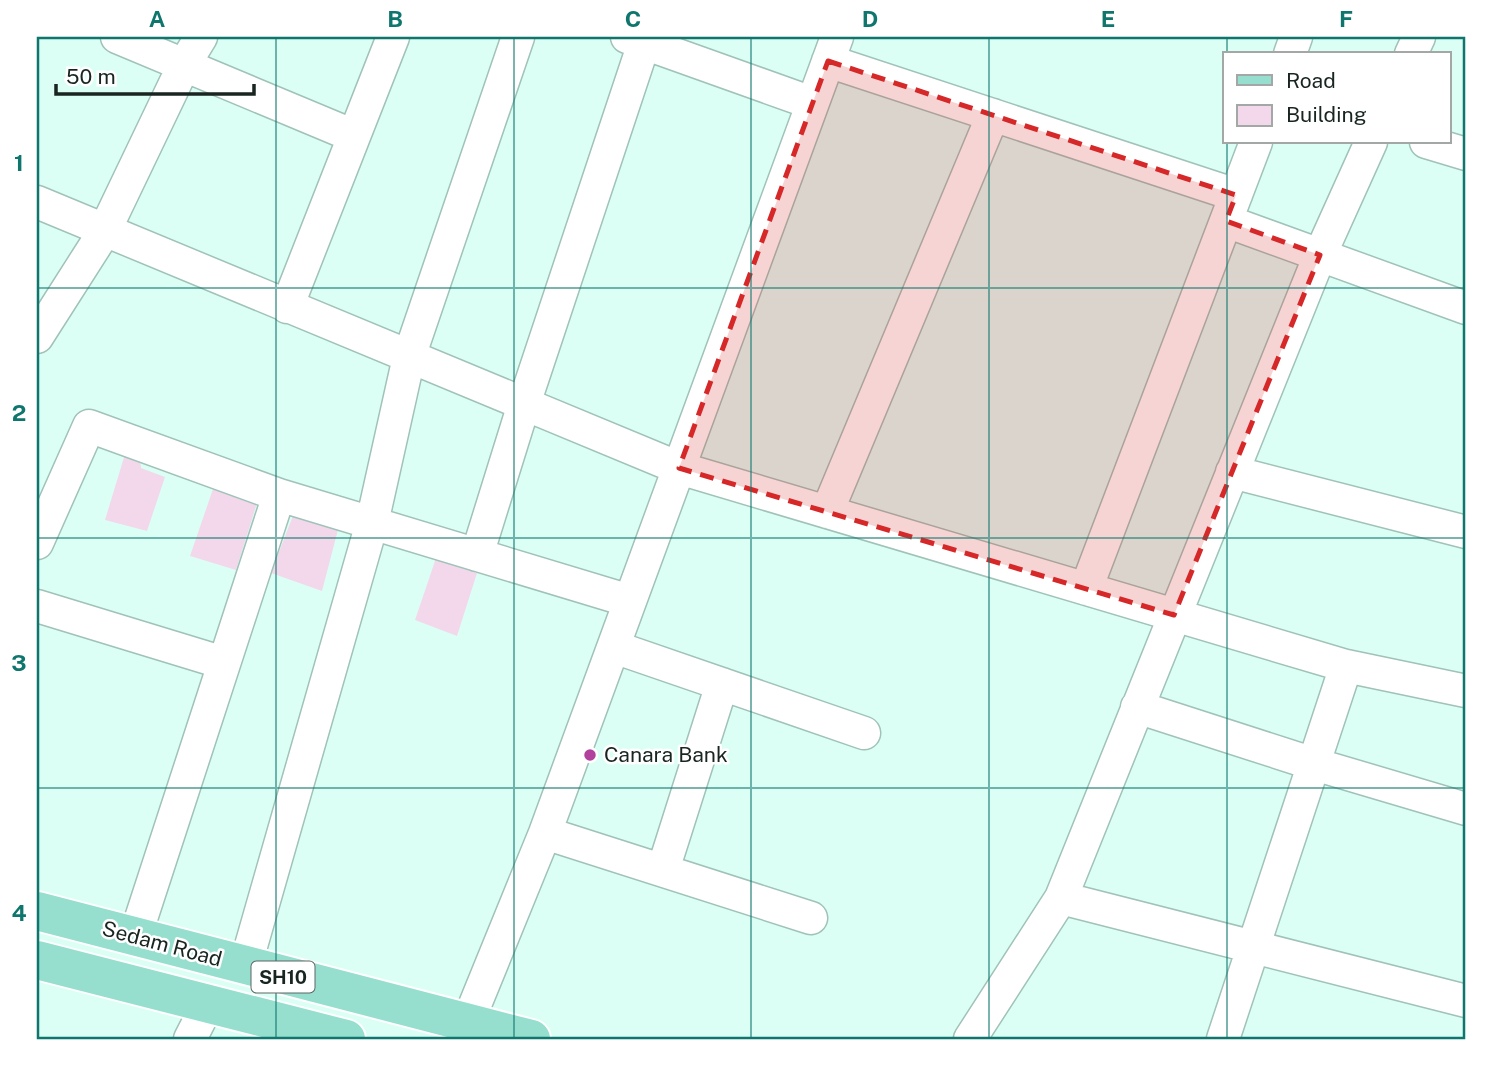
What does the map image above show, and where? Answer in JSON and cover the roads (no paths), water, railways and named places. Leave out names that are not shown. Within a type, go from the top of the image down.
[{"type":"main road","name":"Sedam Road","points":[[37,912],[245,967],[465,1031],[529,1039]]},
{"type":"main road","name":"SH10","points":[[37,961],[346,1039]]},
{"type":"street","points":[[117,37],[354,136]]},
{"type":"street","points":[[37,337],[104,232],[184,65],[201,37]]},
{"type":"street","points":[[287,307],[393,37]]},
{"type":"street","points":[[245,967],[372,523],[409,357],[518,37]]},
{"type":"street","points":[[477,555],[636,40],[812,103]]},
{"type":"street","points":[[465,1031],[545,833],[832,49],[1231,208],[1320,255],[1466,308]]},
{"type":"street","points":[[828,512],[993,115]]},
{"type":"street","points":[[1086,589],[1255,144]]},
{"type":"street","points":[[970,1039],[1061,898],[1320,255],[1370,144]]},
{"type":"street","points":[[1433,144],[1466,154]]},
{"type":"street","points":[[37,202],[679,468],[1346,666],[1466,691]]},
{"type":"street","points":[[37,542],[89,426],[279,495],[631,601]]},
{"type":"street","points":[[1232,472],[1466,532]]},
{"type":"street","points":[[135,937],[279,495]]},
{"type":"street","points":[[37,606],[224,663]]},
{"type":"street","points":[[614,647],[864,733]]},
{"type":"street","points":[[1223,1039],[1346,666]]},
{"type":"street","points":[[663,870],[722,684]]},
{"type":"street","points":[[1137,707],[1466,809]]},
{"type":"street","points":[[545,833],[811,918]]},
{"type":"street","points":[[1061,898],[1466,1000]]},
{"type":"street","points":[[190,1039],[208,1004]]},
{"type":"place","name":"Canara Bank","points":[[590,755]]}]
